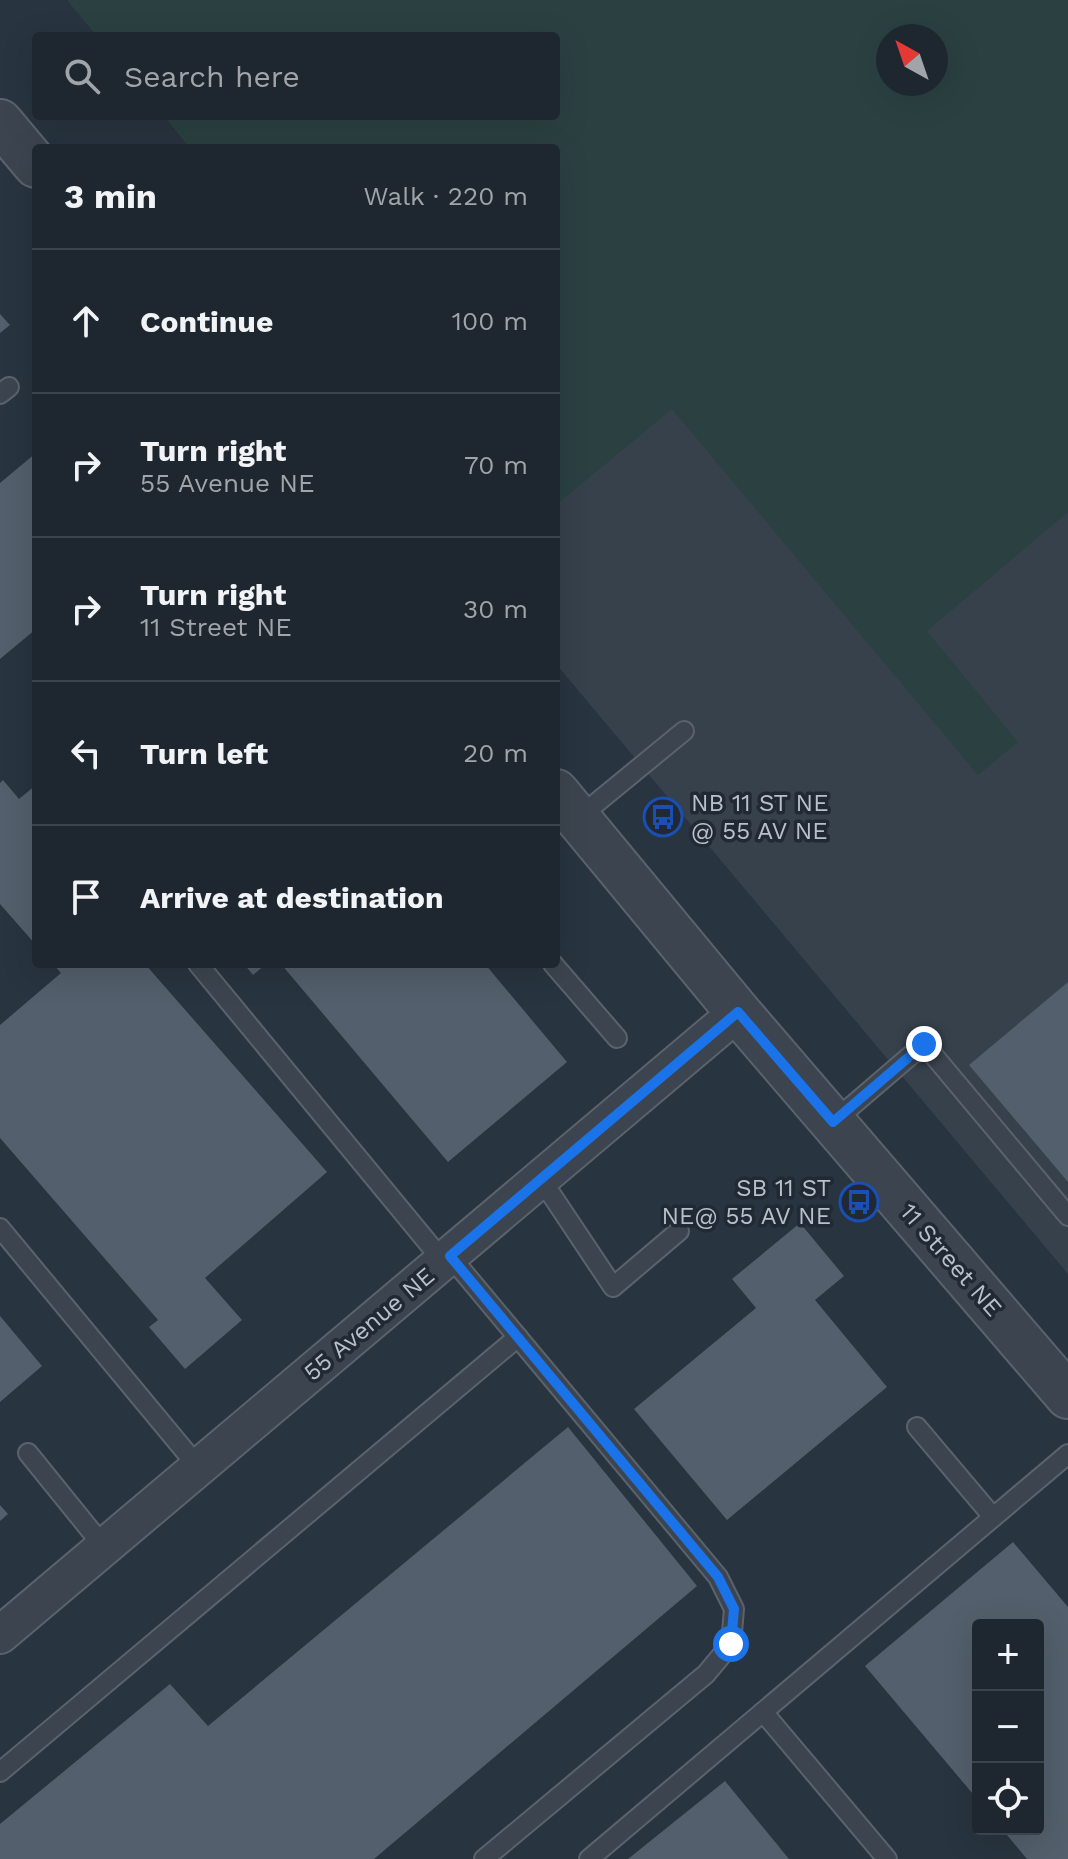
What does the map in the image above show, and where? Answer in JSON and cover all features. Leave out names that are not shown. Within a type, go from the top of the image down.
[{"type":"street","points":[[0,122],[32,160]]},
{"type":"street","name":"11 Street NE","points":[[567,805],[738,1012],[1068,1396]]},
{"type":"street","name":"55 Avenue NE","points":[[0,1635],[738,1012]]},
{"type":"lane","points":[[567,805],[684,731]]},
{"type":"lane","points":[[201,968],[446,1259],[518,1337],[718,1577],[734,1609],[731,1644],[706,1674],[484,1859]]},
{"type":"lane","points":[[556,968],[617,1038]]},
{"type":"lane","points":[[833,1122],[924,1044],[1068,1216]]},
{"type":"lane","points":[[541,1179],[613,1287],[679,1231]]},
{"type":"lane","points":[[0,1228],[199,1468]]},
{"type":"lane","points":[[0,1772],[518,1337]]},
{"type":"lane","points":[[917,1427],[993,1517]]},
{"type":"lane","points":[[28,1453],[104,1547]]},
{"type":"lane","points":[[589,1859],[1068,1454]]},
{"type":"lane","points":[[763,1712],[887,1859]]},
{"type":"shaded area","points":[[67,0],[1068,0],[1068,1274],[560,669],[560,144],[187,144],[167,120],[560,120],[560,32],[94,32]]},
{"type":"green space","points":[[67,0],[1068,0],[1068,512],[927,631],[1018,742],[978,775],[672,409],[560,502],[560,144],[187,144],[167,120],[560,120],[560,32],[94,32]]},
{"type":"building","points":[[0,314],[10,325],[0,333]]},
{"type":"building","points":[[32,456],[32,632],[0,659],[0,483]]},
{"type":"building","points":[[3,780],[19,799],[32,788],[32,940],[0,904],[0,783]]},
{"type":"building","points":[[57,968],[148,968],[327,1172],[205,1278],[242,1320],[185,1369],[149,1327],[158,1320],[0,1138],[0,1025],[61,973]]},
{"type":"building","points":[[247,968],[261,968],[253,975]]},
{"type":"building","points":[[284,968],[488,968],[567,1062],[448,1162]]},
{"type":"building","points":[[1068,982],[1068,1182],[969,1065]]},
{"type":"building","points":[[800,1223],[844,1276],[815,1300],[887,1387],[727,1520],[634,1409],[756,1308],[732,1279]]},
{"type":"building","points":[[0,1316],[42,1366],[0,1402]]},
{"type":"building","points":[[568,1427],[697,1586],[374,1859],[0,1859],[0,1824],[170,1684],[208,1726]]},
{"type":"building","points":[[0,1505],[8,1514],[0,1521]]},
{"type":"building","points":[[1013,1542],[1068,1607],[1068,1859],[1027,1859],[1007,1835],[1044,1835],[1044,1619],[972,1619],[972,1793],[865,1666]]},
{"type":"building","points":[[725,1781],[789,1859],[628,1859]]},
{"type":"place","name":"NB 11 ST NE @ 55 AV NE","points":[[663,817]]},
{"type":"place","name":"SB 11 ST NE@ 55 AV NE","points":[[859,1202]]},
{"type":"route","points":[[731,1644],[734,1609],[718,1577],[450,1256],[738,1012],[833,1122],[924,1044]]}]
